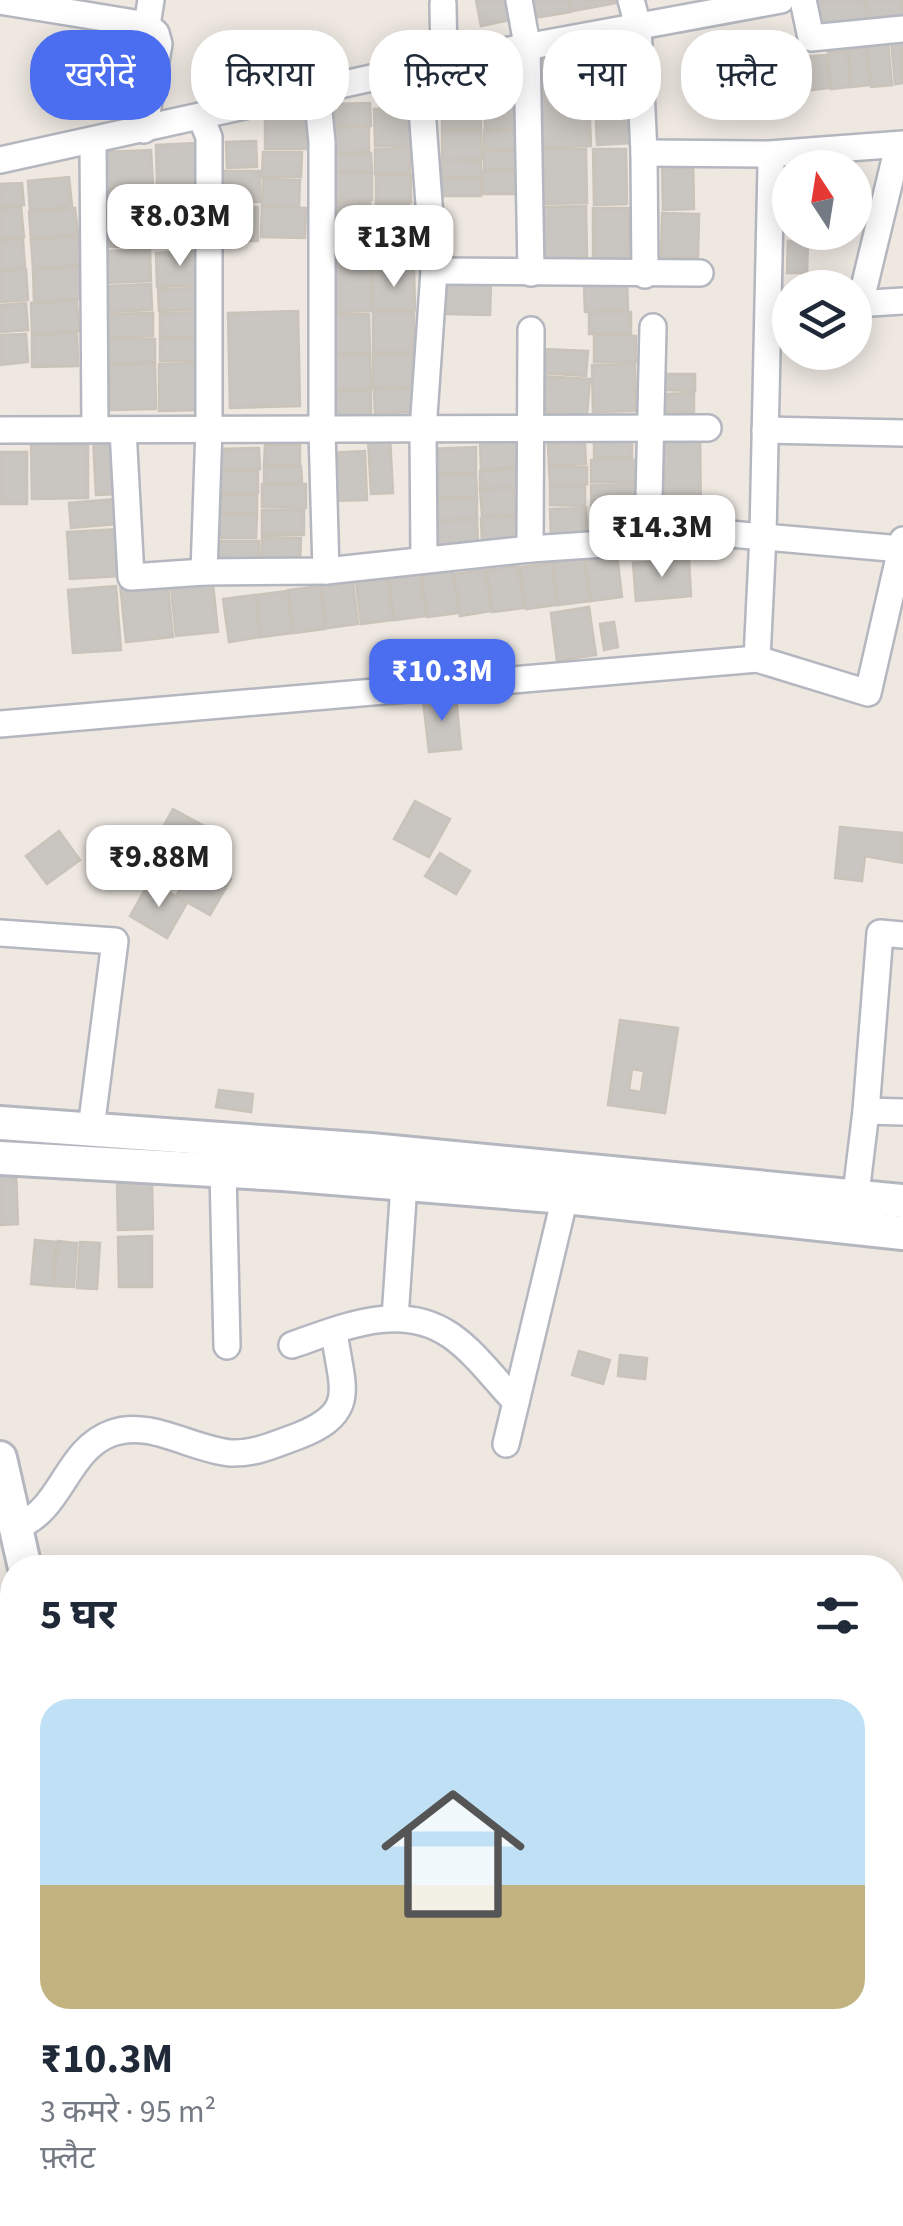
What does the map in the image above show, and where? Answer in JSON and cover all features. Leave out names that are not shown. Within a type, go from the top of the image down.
[{"type":"street","points":[[520,0],[527,46],[531,274]]},
{"type":"street","points":[[632,0],[638,26],[645,275]]},
{"type":"street","points":[[523,47],[781,0]]},
{"type":"street","points":[[803,0],[812,38],[903,29]]},
{"type":"street","points":[[0,1],[149,13],[159,44],[144,130]]},
{"type":"street","points":[[438,30],[443,4]]},
{"type":"street","points":[[0,160],[192,120]]},
{"type":"street","points":[[202,120],[209,138],[209,428],[204,572]]},
{"type":"street","points":[[320,120],[326,571]]},
{"type":"street","points":[[424,560],[423,430],[434,270],[433,120]]},
{"type":"street","points":[[93,142],[95,428]]},
{"type":"street","points":[[644,154],[899,151],[867,270]]},
{"type":"street","points":[[434,270],[700,273]]},
{"type":"street","points":[[872,303],[903,301]]},
{"type":"street","points":[[648,541],[652,327]]},
{"type":"street","points":[[530,549],[532,330]]},
{"type":"street","points":[[757,659],[765,430],[772,364]]},
{"type":"street","points":[[0,430],[708,428]]},
{"type":"street","points":[[0,724],[757,659],[868,693],[902,545],[764,535],[707,536],[530,549],[326,571],[131,577],[124,430]]},
{"type":"street","points":[[765,430],[903,433]]},
{"type":"street","points":[[854,1210],[880,932],[903,935]]},
{"type":"street","points":[[0,934],[115,941],[92,1129]]},
{"type":"street","points":[[866,1111],[903,1112]]},
{"type":"street","points":[[0,1123],[92,1129],[854,1210],[903,1202]]},
{"type":"street","points":[[0,1158],[564,1197],[677,1193]]},
{"type":"street","points":[[224,1171],[228,1346]]},
{"type":"street","points":[[395,1318],[404,1184]]},
{"type":"street","points":[[506,1444],[564,1197]]},
{"type":"street","points":[[854,1210],[903,1233]]},
{"type":"street","points":[[292,1345],[365,1321],[395,1318],[427,1324],[449,1334],[516,1402]]},
{"type":"street","points":[[16,1528],[47,1508],[79,1456],[98,1439],[117,1431],[155,1432],[203,1448],[234,1453],[261,1450],[334,1418],[342,1404],[334,1331]]},
{"type":"street","points":[[0,1458],[23,1555]]},
{"type":"building","points":[[476,0],[516,0],[520,18],[481,26]]},
{"type":"building","points":[[531,0],[569,0],[571,12],[534,18]]},
{"type":"building","points":[[571,0],[615,0],[616,3],[573,11]]},
{"type":"building","points":[[817,0],[864,0],[868,24],[822,32]]},
{"type":"building","points":[[866,0],[903,0],[903,18],[871,24]]},
{"type":"building","points":[[903,39],[903,83],[895,84],[891,40]]},
{"type":"building","points":[[888,42],[892,85],[871,87],[867,44]]},
{"type":"building","points":[[866,48],[870,85],[851,87],[848,50]]},
{"type":"building","points":[[847,51],[850,87],[831,89],[828,52]]},
{"type":"building","points":[[826,55],[829,88],[812,90],[812,56]]},
{"type":"building","points":[[540,97],[543,120],[590,120],[591,146],[541,148]]},
{"type":"building","points":[[369,103],[371,126],[332,127],[332,120],[349,120],[349,104]]},
{"type":"building","points":[[265,120],[308,120],[308,149],[265,149]]},
{"type":"building","points":[[374,120],[413,120],[414,146],[375,146]]},
{"type":"building","points":[[442,120],[481,120],[481,128],[442,130]]},
{"type":"building","points":[[485,120],[522,120],[522,128],[485,129]]},
{"type":"building","points":[[596,120],[632,120],[633,143],[597,145]]},
{"type":"building","points":[[369,127],[369,151],[332,153],[332,128]]},
{"type":"building","points":[[481,130],[482,159],[442,160],[442,131]]},
{"type":"building","points":[[484,130],[521,130],[521,149],[484,149]]},
{"type":"building","points":[[256,141],[257,167],[227,168],[226,142]]},
{"type":"building","points":[[196,143],[198,183],[157,185],[156,145]]},
{"type":"building","points":[[410,148],[410,174],[375,174],[375,149]]},
{"type":"building","points":[[542,149],[586,149],[587,203],[542,204]]},
{"type":"building","points":[[593,149],[626,149],[627,204],[594,205]]},
{"type":"building","points":[[151,150],[153,187],[107,189],[105,152]]},
{"type":"building","points":[[484,151],[520,151],[520,170],[484,170]]},
{"type":"building","points":[[263,152],[302,152],[301,177],[262,177]]},
{"type":"building","points":[[371,153],[372,172],[332,172],[332,154]]},
{"type":"building","points":[[693,158],[694,209],[663,210],[662,159]]},
{"type":"building","points":[[441,160],[481,161],[481,178],[442,177]]},
{"type":"building","points":[[221,171],[260,171],[260,202],[221,202]]},
{"type":"building","points":[[483,171],[519,171],[519,194],[483,194]]},
{"type":"building","points":[[372,173],[372,200],[333,200],[333,174]]},
{"type":"building","points":[[376,175],[411,175],[411,202],[376,202]]},
{"type":"building","points":[[69,177],[72,206],[30,211],[28,181]]},
{"type":"building","points":[[440,178],[481,179],[481,196],[440,196]]},
{"type":"building","points":[[263,179],[300,180],[299,208],[262,206]]},
{"type":"building","points":[[22,183],[24,205],[0,207],[0,184]]},
{"type":"building","points":[[195,186],[197,213],[158,215],[156,188]]},
{"type":"building","points":[[150,190],[151,214],[106,216],[105,191]]},
{"type":"building","points":[[338,202],[370,202],[370,242],[338,242]]},
{"type":"building","points":[[409,203],[409,240],[377,241],[376,204]]},
{"type":"building","points":[[218,206],[258,207],[258,241],[218,241]]},
{"type":"building","points":[[586,206],[587,257],[541,259],[539,207]]},
{"type":"building","points":[[21,207],[24,237],[0,239],[0,209]]},
{"type":"building","points":[[262,207],[306,208],[305,238],[261,237]]},
{"type":"building","points":[[75,208],[78,234],[31,239],[29,212]]},
{"type":"building","points":[[593,208],[629,208],[629,260],[593,260]]},
{"type":"building","points":[[662,213],[699,214],[698,257],[661,257]]},
{"type":"building","points":[[150,217],[151,246],[105,247],[104,218]]},
{"type":"building","points":[[198,217],[199,244],[158,245],[157,219]]},
{"type":"building","points":[[78,236],[80,265],[33,269],[31,240]]},
{"type":"building","points":[[23,239],[25,268],[0,269],[0,241]]},
{"type":"building","points":[[414,242],[414,266],[375,267],[375,243]]},
{"type":"building","points":[[335,246],[367,246],[367,267],[335,268]]},
{"type":"building","points":[[150,250],[151,281],[106,283],[105,251]]},
{"type":"building","points":[[788,250],[808,250],[807,270],[787,270]]},
{"type":"building","points":[[203,251],[204,285],[157,287],[156,253]]},
{"type":"building","points":[[79,267],[81,299],[34,301],[33,270]]},
{"type":"building","points":[[26,269],[28,300],[0,302],[0,271]]},
{"type":"building","points":[[336,269],[371,269],[371,311],[336,312]]},
{"type":"building","points":[[414,269],[415,310],[373,310],[372,270]]},
{"type":"building","points":[[447,280],[491,281],[490,315],[446,314]]},
{"type":"building","points":[[627,283],[628,310],[585,312],[584,285]]},
{"type":"building","points":[[151,284],[152,310],[108,312],[107,286]]},
{"type":"building","points":[[203,288],[203,309],[159,311],[158,289]]},
{"type":"building","points":[[77,301],[79,331],[32,333],[31,303]]},
{"type":"building","points":[[26,303],[28,330],[0,332],[0,305]]},
{"type":"building","points":[[298,311],[300,406],[230,408],[228,313]]},
{"type":"building","points":[[204,312],[205,336],[160,337],[160,313]]},
{"type":"building","points":[[373,312],[414,312],[414,352],[373,352]]},
{"type":"building","points":[[589,312],[631,312],[631,334],[589,334]]},
{"type":"building","points":[[153,313],[153,336],[108,338],[107,314]]},
{"type":"building","points":[[334,314],[369,314],[370,353],[335,354]]},
{"type":"building","points":[[77,333],[78,366],[32,367],[32,335]]},
{"type":"building","points":[[26,334],[28,362],[0,365],[0,335]]},
{"type":"building","points":[[594,335],[636,336],[636,362],[594,362]]},
{"type":"building","points":[[160,338],[207,338],[207,361],[160,361]]},
{"type":"building","points":[[108,339],[155,339],[155,362],[108,363]]},
{"type":"building","points":[[543,349],[588,351],[586,376],[541,373]]},
{"type":"building","points":[[413,353],[413,387],[373,388],[373,354]]},
{"type":"building","points":[[370,355],[371,388],[332,389],[332,356]]},
{"type":"building","points":[[155,363],[156,409],[110,410],[109,365]]},
{"type":"building","points":[[203,363],[203,410],[159,411],[159,364]]},
{"type":"building","points":[[635,364],[636,411],[593,412],[592,365]]},
{"type":"building","points":[[663,374],[695,374],[695,391],[663,390]]},
{"type":"building","points":[[540,376],[590,379],[587,415],[537,412]]},
{"type":"building","points":[[412,389],[412,412],[375,414],[374,390]]},
{"type":"building","points":[[371,390],[371,417],[334,417],[333,391]]},
{"type":"building","points":[[694,393],[694,413],[664,412],[664,394]]},
{"type":"building","points":[[700,435],[701,519],[665,520],[663,436]]},
{"type":"building","points":[[31,436],[88,436],[88,498],[32,499]]},
{"type":"building","points":[[115,436],[118,494],[96,495],[93,437]]},
{"type":"building","points":[[390,437],[393,493],[371,494],[368,438]]},
{"type":"building","points":[[517,439],[518,467],[481,469],[480,440]]},
{"type":"building","points":[[594,439],[632,439],[632,458],[594,458]]},
{"type":"building","points":[[585,443],[586,464],[549,466],[548,444]]},
{"type":"building","points":[[265,445],[300,445],[300,465],[264,465]]},
{"type":"building","points":[[476,447],[476,473],[431,474],[431,449]]},
{"type":"building","points":[[259,448],[260,469],[218,469],[218,449]]},
{"type":"building","points":[[365,451],[367,500],[328,501],[326,453]]},
{"type":"building","points":[[0,452],[27,452],[27,504],[0,504]]},
{"type":"building","points":[[591,460],[637,460],[637,482],[591,482]]},
{"type":"building","points":[[264,466],[301,466],[302,483],[264,483]]},
{"type":"building","points":[[549,467],[587,467],[587,484],[550,485]]},
{"type":"building","points":[[517,469],[517,487],[480,488],[480,471]]},
{"type":"building","points":[[217,470],[258,471],[258,493],[217,493]]},
{"type":"building","points":[[432,475],[476,475],[477,497],[432,498]]},
{"type":"building","points":[[262,484],[306,484],[306,508],[262,507]]},
{"type":"building","points":[[637,484],[638,519],[592,520],[591,485]]},
{"type":"building","points":[[550,486],[585,486],[585,506],[550,505]]},
{"type":"building","points":[[514,488],[515,515],[482,516],[480,489]]},
{"type":"building","points":[[216,495],[257,495],[257,513],[216,513]]},
{"type":"building","points":[[115,499],[117,524],[71,528],[69,503]]},
{"type":"building","points":[[477,499],[477,519],[432,520],[432,500]]},
{"type":"building","points":[[586,508],[587,534],[551,536],[550,509]]},
{"type":"building","points":[[262,510],[304,510],[304,535],[262,535]]},
{"type":"building","points":[[216,514],[257,515],[256,538],[216,538]]},
{"type":"building","points":[[516,517],[517,543],[482,544],[481,518]]},
{"type":"building","points":[[477,520],[478,545],[433,546],[432,521]]},
{"type":"building","points":[[119,529],[121,576],[70,579],[67,532]]},
{"type":"building","points":[[262,537],[301,538],[300,562],[261,562]]},
{"type":"building","points":[[214,541],[259,541],[259,564],[214,565]]},
{"type":"building","points":[[617,555],[622,597],[591,601],[585,559]]},
{"type":"building","points":[[584,558],[590,601],[558,605],[553,562]]},
{"type":"building","points":[[689,559],[691,596],[636,601],[633,563]]},
{"type":"building","points":[[552,563],[557,605],[526,609],[520,567]]},
{"type":"building","points":[[518,566],[524,608],[492,612],[487,570]]},
{"type":"building","points":[[453,570],[459,613],[427,617],[422,575]]},
{"type":"building","points":[[485,570],[491,611],[460,616],[454,574]]},
{"type":"building","points":[[420,574],[426,616],[394,620],[389,578]]},
{"type":"building","points":[[387,577],[393,620],[361,624],[356,582]]},
{"type":"building","points":[[167,578],[173,637],[126,642],[120,583]]},
{"type":"building","points":[[353,582],[358,624],[327,628],[321,586]]},
{"type":"building","points":[[213,584],[218,632],[176,636],[171,588]]},
{"type":"building","points":[[116,586],[121,650],[73,653],[68,590]]},
{"type":"building","points":[[320,586],[325,629],[294,633],[288,590]]},
{"type":"building","points":[[287,591],[293,633],[261,637],[256,595]]},
{"type":"building","points":[[255,595],[260,637],[229,642],[223,599]]},
{"type":"building","points":[[589,607],[596,655],[557,661],[551,613]]},
{"type":"building","points":[[614,622],[618,647],[604,650],[600,624]]},
{"type":"building","points":[[456,697],[461,749],[429,752],[423,700]]},
{"type":"building","points":[[415,801],[450,819],[429,857],[394,839]]},
{"type":"building","points":[[173,809],[208,828],[191,860],[156,840]]},
{"type":"building","points":[[130,827],[160,843],[140,879],[110,862]]},
{"type":"building","points":[[840,827],[903,833],[903,863],[865,856],[862,881],[835,878]]},
{"type":"building","points":[[59,831],[80,860],[47,884],[26,856]]},
{"type":"building","points":[[440,853],[470,871],[456,894],[425,876]]},
{"type":"building","points":[[197,860],[231,879],[210,915],[176,896]]},
{"type":"building","points":[[150,881],[187,903],[167,938],[130,916]]},
{"type":"building","points":[[620,1020],[678,1028],[665,1113],[608,1105]],"holes":[[[632,1069],[644,1071],[641,1092],[629,1090]]]},
{"type":"building","points":[[219,1090],[253,1094],[251,1112],[216,1107]]},
{"type":"building","points":[[0,1172],[16,1172],[18,1224],[0,1225]]},
{"type":"building","points":[[117,1181],[152,1181],[153,1229],[118,1230]]},
{"type":"building","points":[[152,1236],[152,1287],[119,1287],[118,1237]]},
{"type":"building","points":[[35,1240],[56,1242],[52,1286],[31,1284]]},
{"type":"building","points":[[58,1241],[77,1243],[74,1287],[54,1286]]},
{"type":"building","points":[[80,1242],[100,1243],[97,1289],[77,1288]]},
{"type":"building","points":[[579,1351],[610,1360],[603,1384],[572,1375]]},
{"type":"building","points":[[620,1355],[647,1358],[645,1379],[618,1376]]}]
